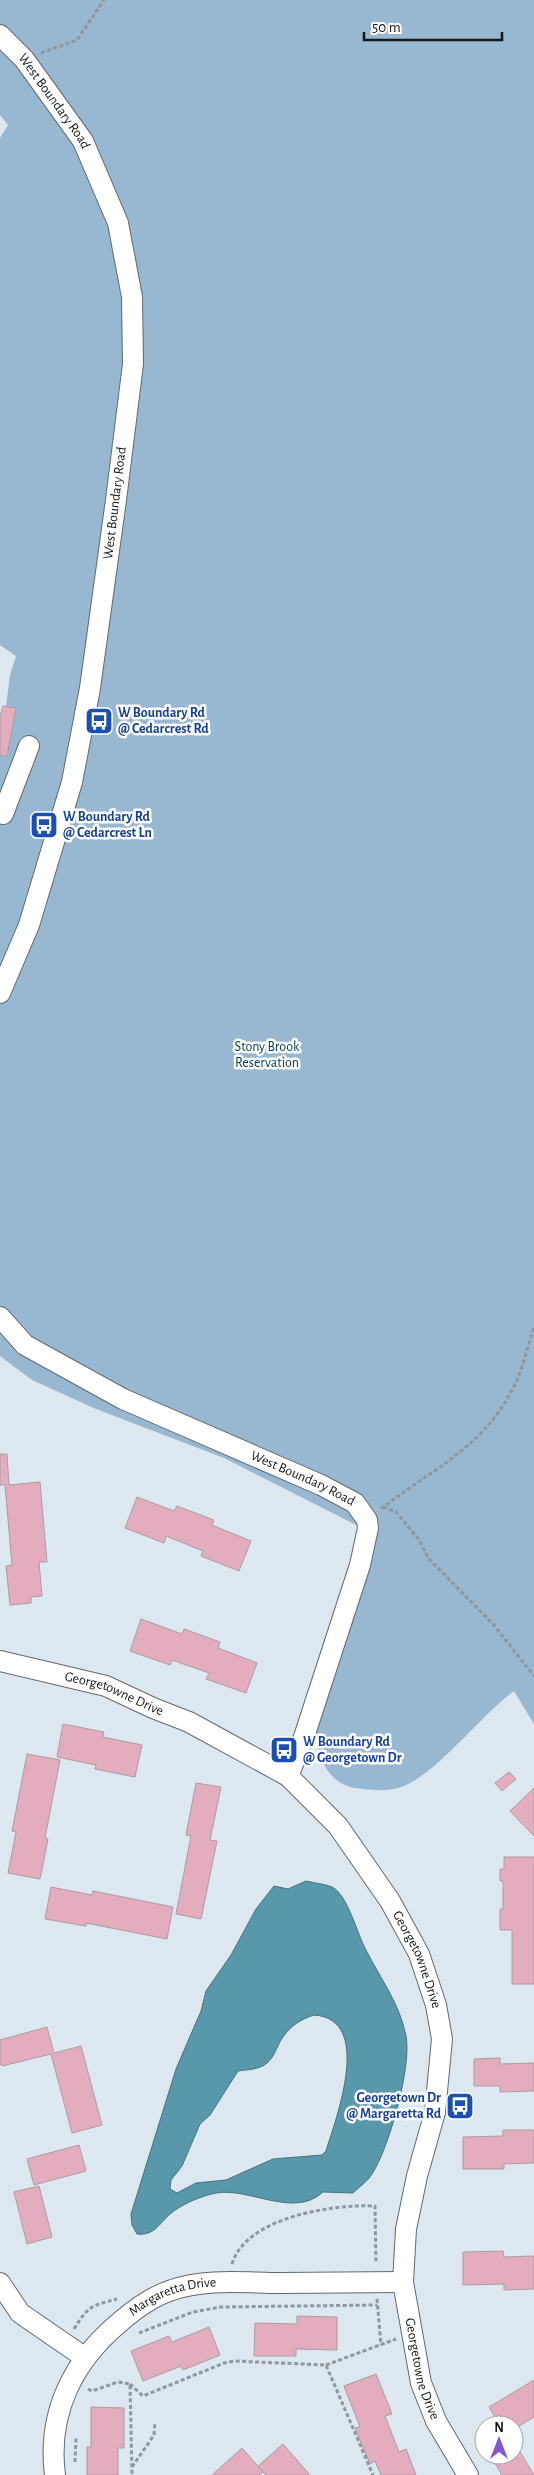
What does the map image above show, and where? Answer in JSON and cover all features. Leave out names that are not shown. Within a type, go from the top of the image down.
[{"type":"street","name":"West Boundary Road","points":[[0,35],[24,59],[83,141],[118,223],[132,297],[133,364],[91,679],[72,782],[29,925],[0,993]]},
{"type":"street","points":[[2,812],[29,746]]},
{"type":"street","name":"West Boundary Road","points":[[0,1317],[25,1345],[66,1368],[123,1399],[347,1498],[355,1503],[367,1520],[368,1528],[360,1565],[304,1737],[288,1776]]},
{"type":"street","name":"Georgetowne Drive","points":[[0,1661],[106,1686],[188,1722],[288,1776],[338,1826],[390,1901],[420,1954],[436,2005],[442,2038],[435,2112],[417,2176],[406,2229],[403,2282],[421,2383],[436,2421],[468,2475]]},
{"type":"street","name":"Margaretta Drive","points":[[54,2475],[52,2454],[58,2418],[69,2382],[84,2357],[100,2338],[137,2308],[171,2290],[207,2283],[403,2282]]},
{"type":"street","points":[[0,2283],[20,2313],[84,2357]]},
{"type":"path","points":[[24,59],[77,40],[104,0]]},
{"type":"path","points":[[367,1520],[405,1489],[426,1478],[458,1455],[488,1428],[512,1391],[534,1327]]},
{"type":"path","points":[[383,1506],[396,1512],[420,1541],[428,1558],[492,1624],[534,1676]]},
{"type":"path","points":[[230,2270],[240,2246],[281,2220],[333,2207],[368,2206],[376,2206],[376,2268]]},
{"type":"path","points":[[133,2336],[146,2328],[185,2315],[220,2307],[377,2304],[381,2344]]},
{"type":"path","points":[[87,2389],[92,2391],[118,2382],[130,2384],[143,2396],[224,2363],[234,2361],[326,2365],[411,2334]]},
{"type":"path","points":[[326,2365],[373,2475]]},
{"type":"path","points":[[84,2396],[92,2382]]},
{"type":"path","points":[[130,2384],[132,2475]]},
{"type":"path","points":[[132,2467],[154,2435],[155,2422]]},
{"type":"path","points":[[75,2469],[76,2435]]},
{"type":"green space","name":"Stony Brook Reservation","points":[[0,0],[534,0],[534,1724],[514,1691],[428,1771],[414,1781],[396,1789],[378,1790],[344,1785],[329,1772],[324,1763],[315,1732],[314,1722],[366,1530],[224,1458],[96,1409],[32,1380],[0,1356],[0,755],[10,675],[16,656],[0,645],[0,138],[8,125],[0,115]]},
{"type":"shaded area","points":[[306,1881],[329,1886],[338,1891],[347,1906],[371,1960],[394,2002],[403,2024],[407,2049],[406,2067],[398,2107],[379,2162],[366,2182],[353,2193],[323,2192],[311,2200],[299,2203],[285,2203],[243,2194],[216,2193],[198,2198],[180,2207],[152,2231],[137,2234],[132,2225],[131,2214],[176,2069],[201,2011],[206,1991],[231,1955],[256,1909],[274,1886],[288,1889]],"holes":[[[314,2015],[332,2021],[343,2033],[347,2051],[342,2095],[326,2151],[322,2155],[273,2159],[226,2180],[196,2183],[177,2193],[170,2189],[171,2180],[182,2166],[200,2124],[210,2115],[238,2071],[255,2069],[267,2063],[286,2033],[301,2021]]]},
{"type":"building","points":[[3,706],[16,708],[7,756],[0,755],[0,717]]},
{"type":"building","points":[[0,1454],[7,1454],[9,1485],[40,1482],[47,1562],[39,1562],[42,1596],[31,1597],[31,1603],[10,1605],[6,1566],[12,1565],[5,1485],[0,1485]]},
{"type":"building","points":[[137,1497],[174,1511],[177,1506],[214,1520],[212,1525],[251,1541],[239,1571],[201,1556],[203,1551],[166,1536],[164,1543],[125,1528]]},
{"type":"building","points":[[141,1619],[182,1634],[184,1629],[220,1642],[218,1648],[257,1663],[246,1693],[206,1679],[209,1673],[172,1660],[170,1665],[130,1651]]},
{"type":"building","points":[[63,1724],[104,1732],[103,1737],[142,1745],[135,1777],[95,1769],[96,1765],[57,1757]]},
{"type":"building","points":[[27,1754],[60,1760],[45,1838],[48,1839],[40,1879],[8,1873],[16,1832],[12,1831]]},
{"type":"building","points":[[509,1772],[516,1779],[502,1791],[495,1783]]},
{"type":"building","points":[[196,1783],[221,1787],[210,1840],[217,1841],[201,1919],[176,1914],[191,1836],[186,1835]]},
{"type":"building","points":[[534,1788],[534,1836],[510,1811]]},
{"type":"building","points":[[504,1857],[534,1857],[534,1984],[512,1984],[512,1930],[500,1930],[500,1909],[503,1909],[503,1881],[500,1881],[500,1869],[504,1869]]},
{"type":"building","points":[[51,1887],[92,1895],[93,1891],[173,1907],[167,1939],[86,1923],[86,1926],[45,1919]]},
{"type":"building","points":[[47,2027],[54,2053],[81,2046],[102,2125],[72,2133],[51,2054],[2,2066],[0,2064],[0,2040]]},
{"type":"building","points":[[500,2058],[500,2064],[534,2063],[534,2091],[500,2092],[500,2086],[474,2086],[474,2059]]},
{"type":"building","points":[[503,2130],[534,2130],[534,2163],[504,2164],[504,2169],[463,2169],[463,2137],[503,2136]]},
{"type":"building","points":[[79,2145],[86,2171],[34,2185],[27,2159]]},
{"type":"building","points":[[39,2186],[52,2237],[27,2244],[14,2192]]},
{"type":"building","points":[[503,2251],[504,2257],[534,2256],[534,2289],[504,2290],[504,2284],[463,2285],[463,2252]]},
{"type":"building","points":[[297,2316],[337,2317],[337,2350],[296,2349],[296,2356],[254,2356],[255,2323],[297,2324]]},
{"type":"building","points":[[209,2327],[220,2355],[183,2370],[181,2366],[143,2381],[131,2351],[169,2336],[172,2342]]},
{"type":"building","points":[[376,2374],[392,2414],[385,2416],[399,2452],[406,2449],[416,2475],[381,2475],[375,2461],[370,2464],[355,2428],[360,2427],[344,2386]]},
{"type":"building","points":[[534,2380],[534,2417],[524,2423],[524,2415],[494,2415],[489,2407]]},
{"type":"building","points":[[91,2407],[124,2408],[124,2448],[118,2448],[118,2475],[87,2475],[87,2447],[91,2447]]},
{"type":"building","points":[[283,2444],[310,2475],[266,2475],[263,2472],[258,2466]]},
{"type":"building","points":[[242,2448],[263,2472],[260,2475],[212,2475]]},
{"type":"building","points":[[524,2458],[534,2475],[502,2475],[496,2465],[524,2465]]},
{"type":"place","name":"W Boundary Rd @ Cedarcrest Rd","points":[[99,721]]},
{"type":"place","name":"W Boundary Rd @ Cedarcrest Ln","points":[[44,825]]},
{"type":"place","name":"W Boundary Rd @ Georgetown Dr","points":[[284,1750]]},
{"type":"place","name":"Georgetown Dr @ Margaretta Rd","points":[[460,2106]]}]
